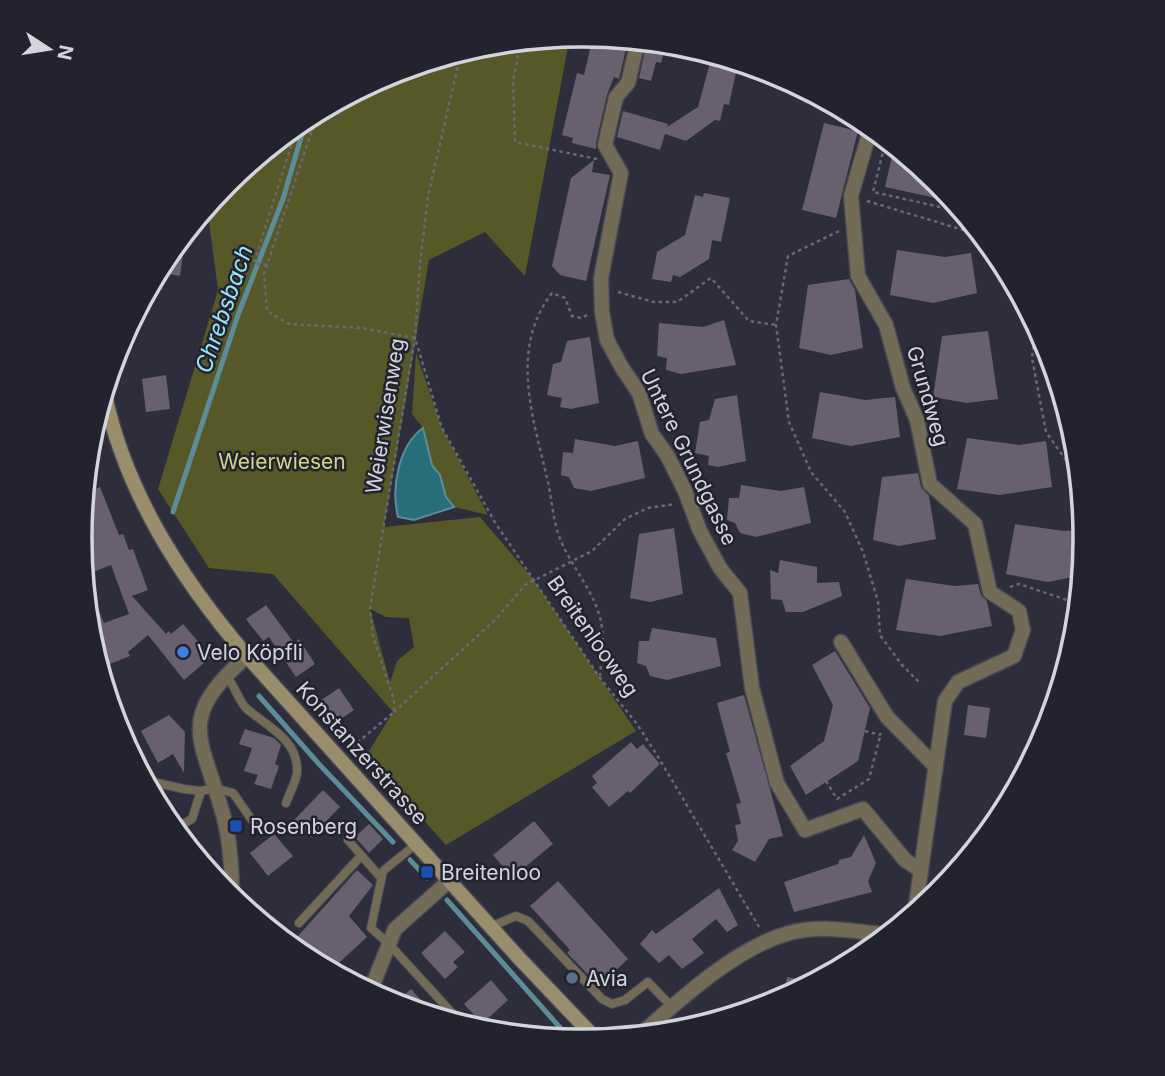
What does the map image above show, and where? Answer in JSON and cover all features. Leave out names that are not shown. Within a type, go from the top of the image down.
[{"type":"main road","name":"Konstanzerstrasse","points":[[109,407],[128,468],[164,545],[195,592],[247,656],[339,759],[587,1029]]},
{"type":"street","name":"Untere Grundgasse","points":[[636,50],[628,83],[616,97],[605,145],[621,173],[601,283],[607,340],[639,393],[652,434],[667,455],[700,531],[720,568],[740,593],[752,688],[777,783],[805,830],[863,809],[905,860],[921,871]]},
{"type":"street","points":[[850,196],[867,139]]},
{"type":"street","name":"Grundweg","points":[[850,196],[858,276],[886,325],[903,388],[917,420],[930,484],[975,524],[990,592]]},
{"type":"street","points":[[917,897],[943,709],[948,694],[958,682],[1014,656],[1023,630],[1019,611],[990,592]]},
{"type":"street","points":[[841,642],[887,717],[936,767]]},
{"type":"street","points":[[229,878],[228,839],[207,789],[200,719],[205,704],[226,676],[247,656]]},
{"type":"street","points":[[374,982],[395,929],[449,881]]},
{"type":"street","points":[[653,1024],[743,954],[787,934],[831,928],[873,933]]},
{"type":"lane","points":[[226,676],[235,685],[243,705],[287,740],[295,759],[297,774],[286,803]]},
{"type":"lane","points":[[156,782],[233,793],[256,826]]},
{"type":"lane","points":[[184,824],[192,819],[207,789]]},
{"type":"lane","points":[[348,840],[381,878]]},
{"type":"lane","points":[[416,844],[383,871],[372,928],[450,1010]]},
{"type":"lane","points":[[299,923],[360,857]]},
{"type":"lane","points":[[490,926],[516,916],[528,921],[602,999],[612,1004],[625,1000],[648,982],[672,1007]]},
{"type":"path","points":[[516,51],[518,58],[513,79],[515,142],[592,159],[610,154]]},
{"type":"path","name":"Weierwisenweg","points":[[394,712],[392,692],[373,636],[370,608],[415,338],[428,196],[458,63]]},
{"type":"path","points":[[311,129],[264,274],[267,311],[289,324],[362,328],[415,338]]},
{"type":"path","points":[[267,265],[254,263],[292,143]]},
{"type":"path","points":[[883,151],[873,192],[946,208]]},
{"type":"path","points":[[850,196],[965,230]]},
{"type":"path","points":[[853,224],[788,256],[776,325],[789,422],[811,472],[845,512],[863,552],[878,601],[880,635],[902,665],[921,684]]},
{"type":"path","points":[[600,678],[602,623],[594,601],[571,561],[556,523],[529,405],[528,354],[534,322],[552,293],[565,298],[572,316],[581,318],[588,314],[592,291],[601,283],[654,302],[677,302],[711,278],[749,321],[776,325]]},
{"type":"path","name":"Breitenlooweg","points":[[415,338],[442,428],[496,524],[600,678],[637,724],[723,863],[767,943]]},
{"type":"path","points":[[1034,345],[1032,358],[1046,432],[1067,462]]},
{"type":"path","points":[[339,759],[496,619],[533,579],[553,572],[592,551],[625,519],[648,508],[690,503]]},
{"type":"path","points":[[990,592],[1019,584],[1069,601]]},
{"type":"path","points":[[826,781],[837,799],[869,779],[880,735],[865,731]]},
{"type":"green space","name":"Weierwiesen","points":[[568,47],[525,276],[485,232],[429,260],[384,527],[480,517],[533,579],[636,731],[446,845],[366,756],[393,712],[273,574],[209,568],[158,489],[218,290],[209,220],[259,169],[310,130],[365,98],[425,73],[518,51]],"holes":[[[370,609],[386,617],[409,618],[414,647],[397,661],[390,682]]]},
{"type":"green space","points":[[416,353],[442,428],[488,515],[454,507],[446,497],[440,475],[432,465],[423,428],[412,414]]},
{"type":"water","points":[[423,428],[432,465],[440,475],[446,497],[454,507],[414,520],[398,517],[395,494],[398,469],[414,436]]},
{"type":"building","points":[[590,47],[626,49],[619,79],[614,77],[607,95],[596,149],[572,143],[573,138],[562,135],[577,73],[584,75]]},
{"type":"building","points":[[645,51],[663,54],[661,63],[656,62],[651,81],[639,78]]},
{"type":"building","points":[[710,64],[736,72],[729,105],[724,104],[720,121],[715,120],[686,141],[665,134],[660,150],[617,137],[623,111],[668,124],[667,127],[698,107]]},
{"type":"building","points":[[824,123],[856,130],[858,132],[836,218],[802,210]]},
{"type":"building","points":[[892,158],[937,198],[885,187]]},
{"type":"building","points":[[594,160],[592,172],[610,175],[586,281],[560,275],[552,266],[571,178]]},
{"type":"building","points":[[704,193],[730,198],[721,242],[712,240],[709,259],[680,277],[673,275],[671,282],[652,279],[657,252],[685,235],[695,195],[703,197]]},
{"type":"building","points":[[897,250],[945,257],[971,253],[977,293],[933,303],[890,295]]},
{"type":"building","points":[[182,254],[183,254],[180,276],[169,274]]},
{"type":"building","points":[[849,279],[855,290],[863,348],[831,355],[799,348],[808,285]]},
{"type":"building","points":[[724,320],[736,365],[681,374],[666,370],[667,358],[657,356],[659,323],[703,327]]},
{"type":"building","points":[[988,331],[998,399],[967,403],[933,397],[942,336]]},
{"type":"building","points":[[590,337],[599,403],[571,409],[560,407],[562,398],[547,395],[553,364],[561,362],[567,341]]},
{"type":"building","points":[[166,375],[170,409],[146,412],[142,379]]},
{"type":"building","points":[[820,392],[865,400],[895,397],[900,437],[851,446],[812,438]]},
{"type":"building","points":[[737,395],[746,461],[718,467],[708,465],[709,456],[695,453],[700,422],[709,420],[715,399]]},
{"type":"building","points":[[967,438],[1019,445],[1046,441],[1052,487],[999,495],[957,489]]},
{"type":"building","points":[[575,439],[615,446],[638,441],[645,478],[591,491],[574,488],[569,477],[561,475],[563,452],[573,453]]},
{"type":"building","points":[[918,473],[921,487],[929,496],[936,539],[899,546],[873,540],[882,477]]},
{"type":"building","points":[[741,485],[781,491],[804,487],[811,523],[756,537],[740,533],[735,523],[727,520],[729,498],[739,498]]},
{"type":"building","points":[[100,487],[119,535],[123,534],[129,550],[133,549],[148,590],[132,596],[166,634],[169,631],[171,634],[183,624],[211,657],[184,680],[148,635],[128,652],[130,656],[108,665],[97,609],[104,623],[129,614],[111,565],[93,572],[95,489]]},
{"type":"building","points":[[1015,524],[1073,531],[1071,577],[1048,582],[1006,574]]},
{"type":"building","points":[[674,528],[683,594],[650,602],[630,598],[639,534]]},
{"type":"building","points":[[780,560],[817,567],[817,583],[839,582],[842,596],[803,612],[786,612],[782,600],[771,599],[770,570],[778,573]]},
{"type":"building","points":[[906,579],[955,586],[978,584],[981,595],[987,601],[992,626],[940,636],[896,630]]},
{"type":"building","points":[[266,605],[294,643],[299,639],[315,664],[296,677],[269,637],[263,641],[246,619]]},
{"type":"building","points":[[652,628],[716,638],[721,666],[667,680],[650,676],[646,666],[637,663],[639,641],[649,641]]},
{"type":"building","points":[[835,651],[870,708],[858,761],[806,795],[790,766],[824,741],[833,705],[812,665]]},
{"type":"building","points":[[339,688],[354,710],[335,723],[320,701]]},
{"type":"building","points":[[744,695],[783,836],[769,839],[755,862],[732,850],[738,841],[735,825],[741,824],[736,804],[741,803],[726,753],[730,752],[717,703]]},
{"type":"building","points":[[968,705],[990,708],[986,738],[964,735]]},
{"type":"building","points":[[169,715],[185,732],[184,773],[173,754],[158,763],[141,731]]},
{"type":"building","points":[[245,729],[274,738],[281,745],[275,764],[279,766],[271,789],[254,784],[258,775],[244,771],[252,748],[239,744]]},
{"type":"building","points":[[631,742],[637,749],[643,744],[660,764],[630,793],[628,791],[609,807],[592,787],[597,783],[592,776]]},
{"type":"building","points":[[323,790],[340,807],[311,837],[294,820]]},
{"type":"building","points":[[534,821],[553,844],[512,878],[493,855]]},
{"type":"building","points":[[369,824],[383,839],[369,853],[355,837]]},
{"type":"building","points":[[274,834],[293,856],[268,876],[250,853]]},
{"type":"building","points":[[864,835],[876,863],[868,881],[872,892],[794,912],[784,882],[851,857]]},
{"type":"building","points":[[357,870],[373,885],[349,916],[367,937],[338,964],[297,937]]},
{"type":"building","points":[[558,881],[628,959],[599,986],[567,953],[570,950],[530,906]]},
{"type":"building","points":[[719,888],[738,925],[727,932],[716,919],[692,939],[704,953],[682,969],[669,955],[659,963],[640,944],[652,930],[656,934]]},
{"type":"building","points":[[445,931],[465,952],[453,962],[458,967],[445,979],[421,953]]},
{"type":"building","points":[[787,977],[798,979],[786,984]]},
{"type":"building","points":[[491,980],[508,1000],[487,1019],[475,1016],[464,1004]]},
{"type":"building","points":[[411,989],[423,1002],[404,995]]},
{"type":"waterway","name":"Chrebsbach","points":[[173,512],[238,315],[283,199],[301,136]]},
{"type":"waterway","name":"Chrebsbach","points":[[259,696],[393,842]]},
{"type":"waterway","name":"Chrebsbach","points":[[410,860],[427,878]]},
{"type":"waterway","name":"Chrebsbach","points":[[447,900],[561,1028]]},
{"type":"place","name":"Velo Köpfli","points":[[183,652]]},
{"type":"place","name":"Rosenberg","points":[[236,826]]},
{"type":"place","name":"Breitenloo","points":[[427,872]]},
{"type":"place","name":"Avia","points":[[572,978]]}]
